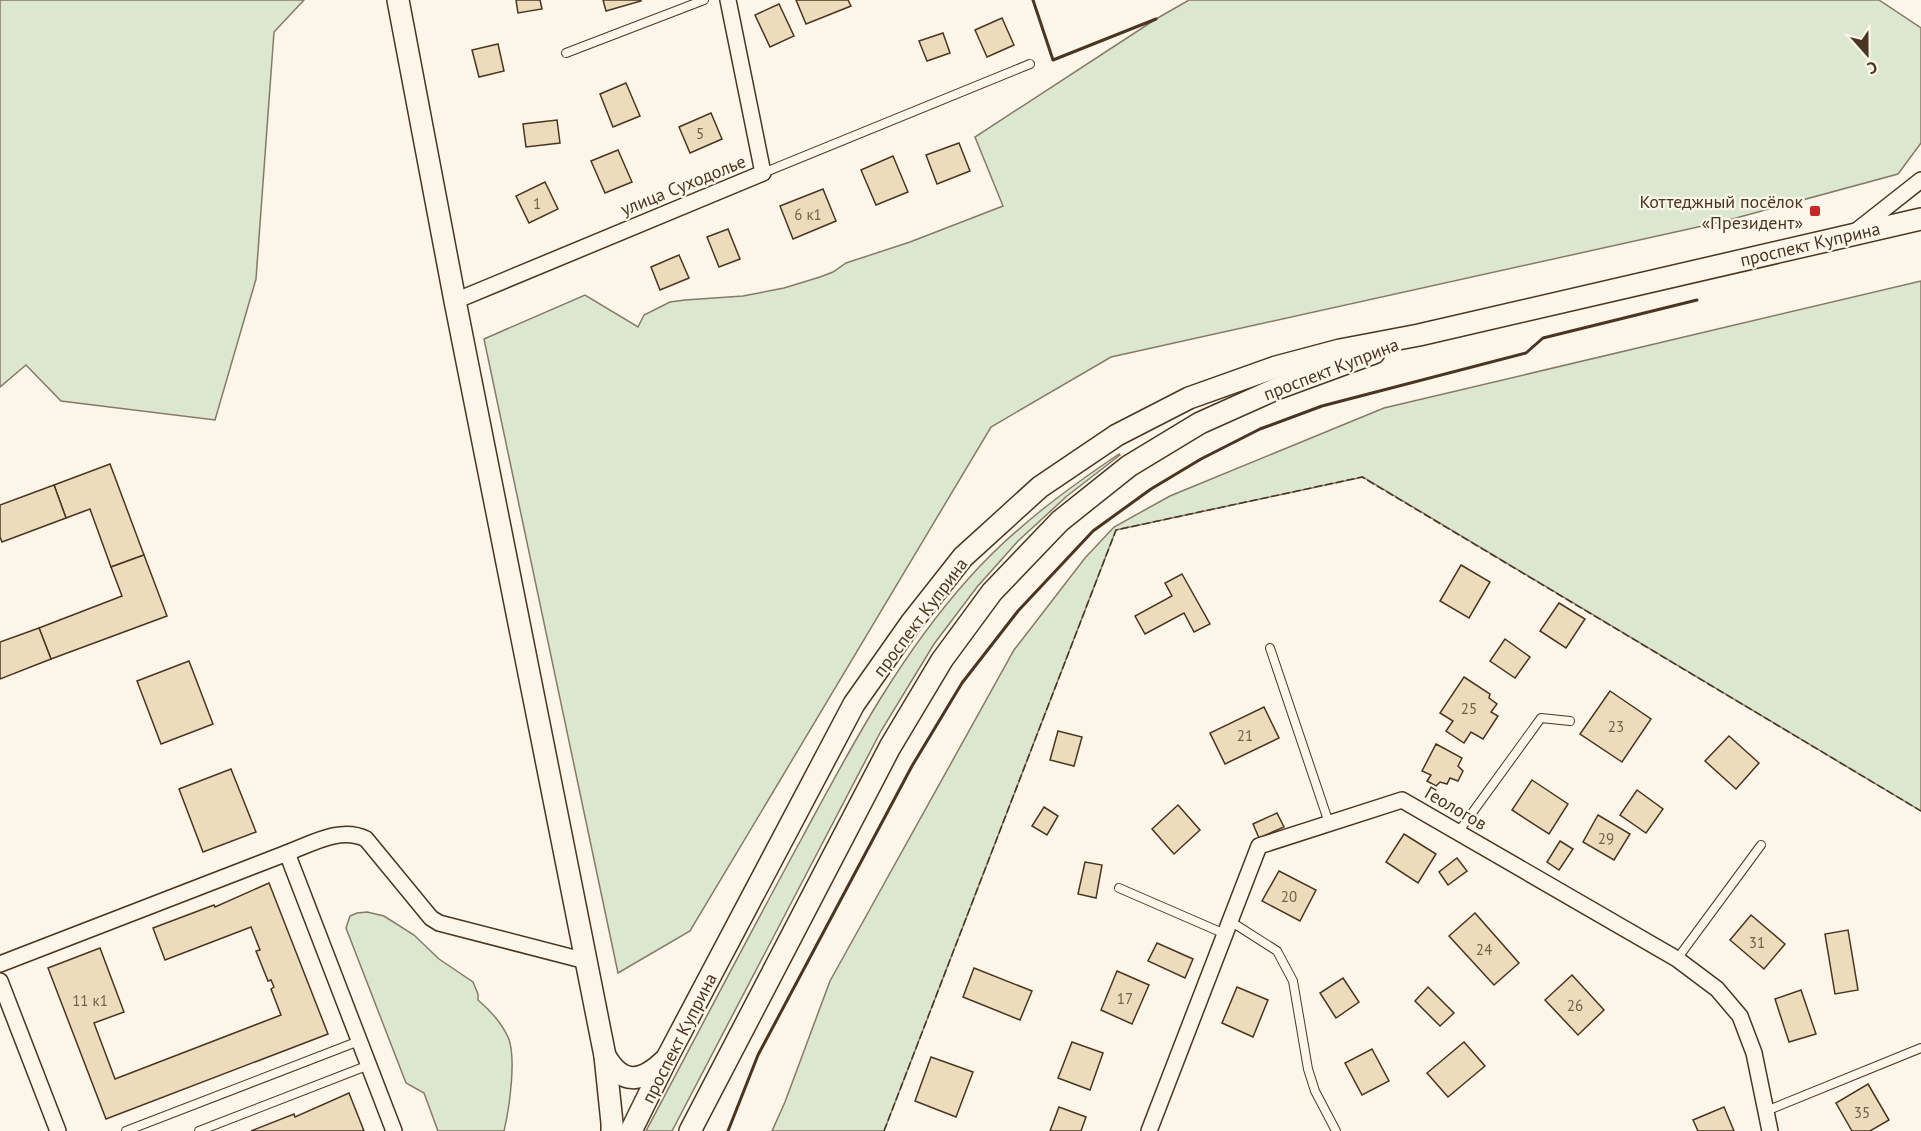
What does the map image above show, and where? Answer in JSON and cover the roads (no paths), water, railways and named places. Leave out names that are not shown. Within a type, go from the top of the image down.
[{"type":"main road","points":[[399,0],[455,301],[604,1056],[612,1131]]},
{"type":"main road","name":"проспект Куприна","points":[[631,1131],[854,704],[911,623],[963,558],[1040,487],[1117,435],[1189,398],[1276,367],[1340,350],[1419,335],[1921,219]]},
{"type":"main road","name":"проспект Куприна","points":[[690,1131],[890,747],[942,660],[992,592],[1060,521],[1129,466],[1190,429],[1276,389],[1419,335]]},
{"type":"main road","points":[[604,1056],[618,1073],[629,1078],[642,1077],[668,1058]]},
{"type":"street","name":"улица Суходолье","points":[[455,301],[763,173],[728,0]]},
{"type":"street","points":[[1853,234],[1921,180]]},
{"type":"street","name":"Геологов","points":[[1149,1131],[1259,846],[1402,800],[1677,959],[1717,989],[1740,1016],[1754,1053],[1770,1131]]},
{"type":"street","points":[[0,964],[287,853],[334,836],[347,834],[359,835],[366,839],[431,918],[439,923],[586,961]]},
{"type":"street","points":[[287,853],[394,1131]]},
{"type":"street","points":[[0,981],[58,1131]]},
{"type":"lane","points":[[566,52],[704,0]]},
{"type":"lane","points":[[763,173],[1030,64]]},
{"type":"lane","points":[[1270,648],[1329,823]]},
{"type":"lane","points":[[1459,831],[1540,718],[1570,721]]},
{"type":"lane","points":[[1677,959],[1761,845]]},
{"type":"lane","points":[[1119,888],[1228,927],[1277,951],[1293,981],[1308,1069],[1315,1091],[1336,1131]]},
{"type":"lane","points":[[126,1131],[360,1041]]},
{"type":"lane","points":[[1766,1111],[1921,1048]]},
{"type":"lane","points":[[199,1131],[369,1065]]},
{"type":"place","name":"Коттеджный посёлок «Президент»","points":[[1815,211]]}]
